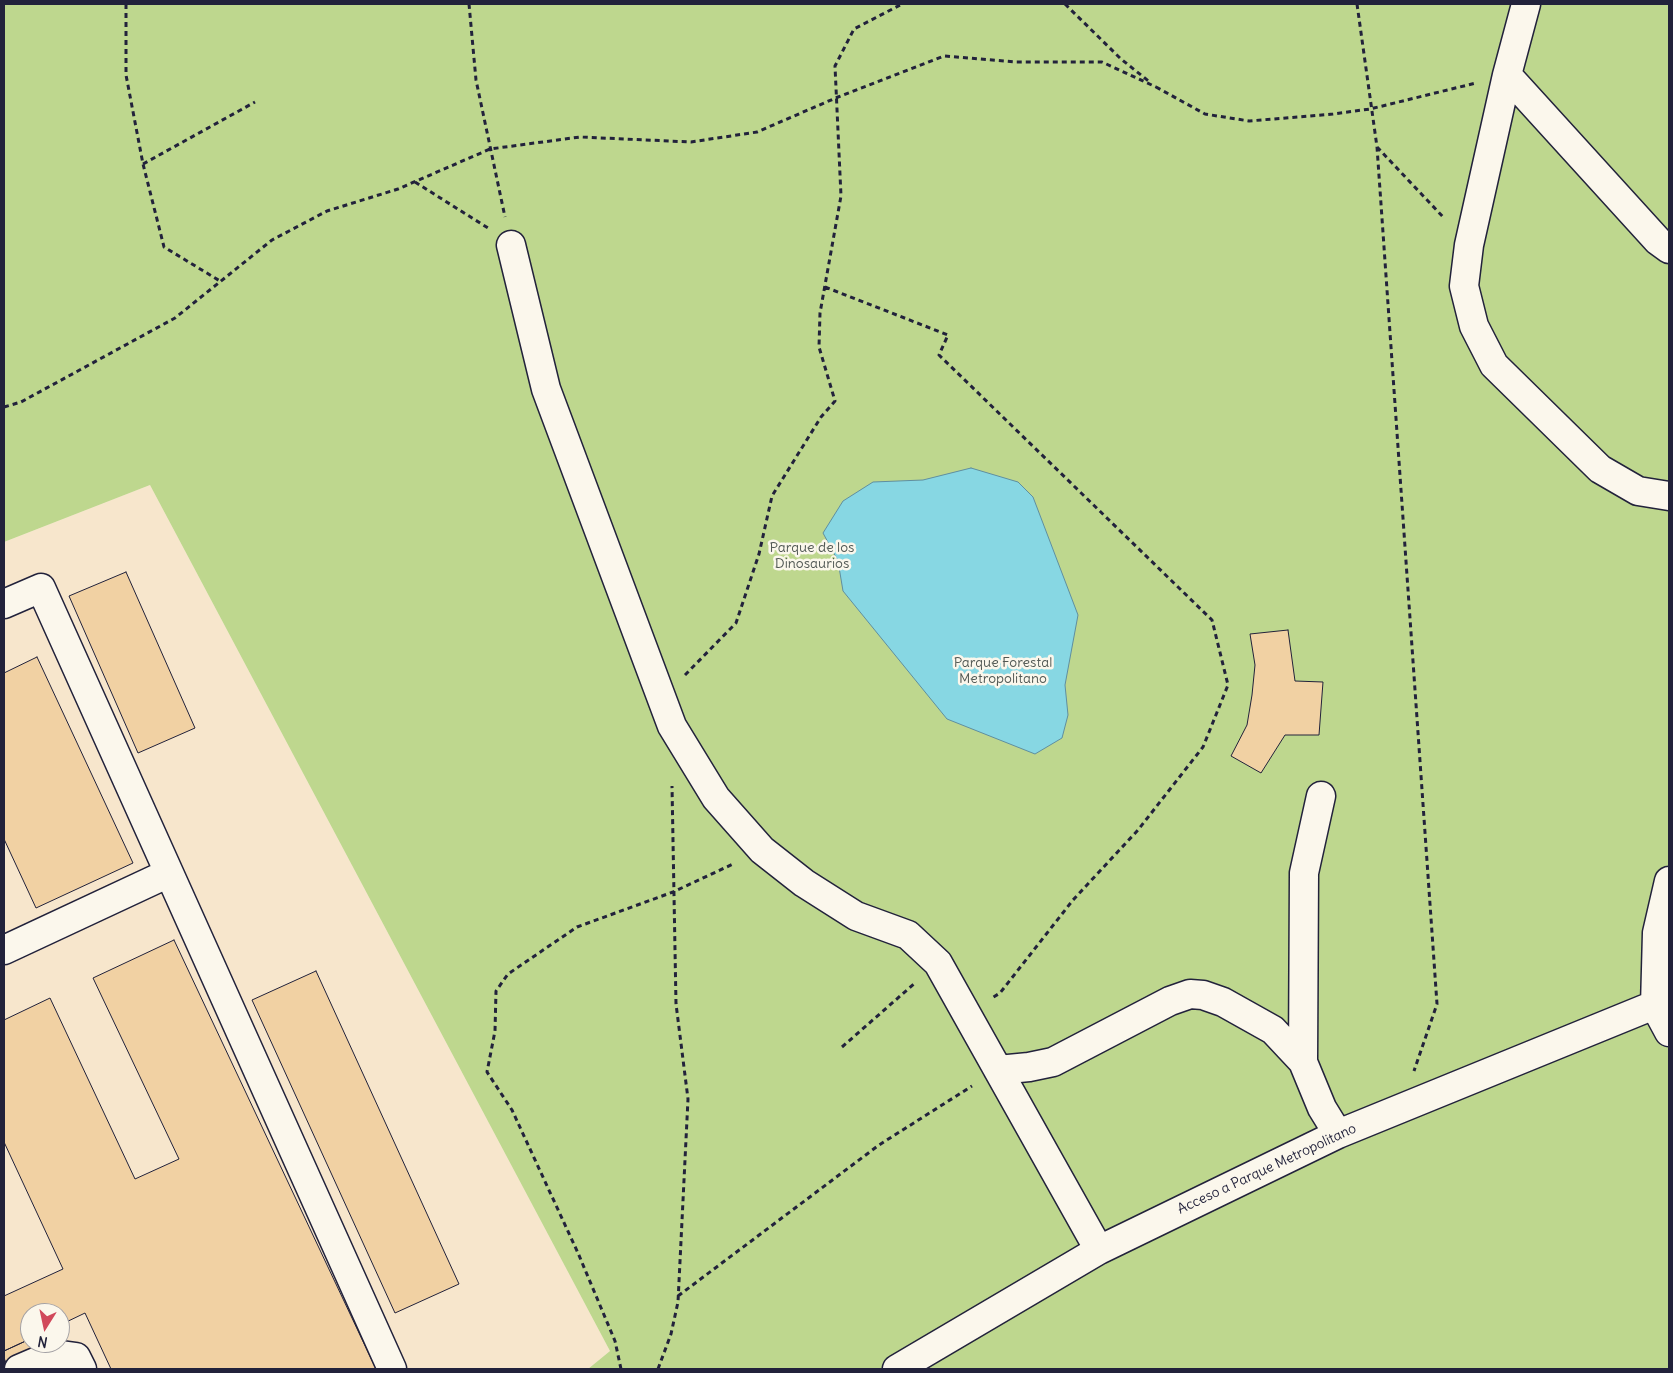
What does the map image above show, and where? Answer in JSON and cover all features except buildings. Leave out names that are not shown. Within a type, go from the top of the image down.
[{"type":"street","points":[[1526,4],[1507,75],[1469,245],[1464,286],[1474,326],[1494,365],[1600,469],[1638,491],[1669,496]]},
{"type":"street","points":[[1507,75],[1658,241],[1669,249]]},
{"type":"street","points":[[511,245],[546,389],[672,726],[716,798],[762,850],[804,883],[856,916],[908,935],[938,962],[1099,1250]]},
{"type":"street","points":[[4,604],[41,588],[392,1369]]},
{"type":"street","points":[[1303,1062],[1304,873],[1321,796]]},
{"type":"street","points":[[4,950],[169,873]]},
{"type":"street","points":[[1669,881],[1657,934],[1662,1002],[1669,1032]]},
{"type":"street","points":[[998,1070],[1029,1068],[1053,1062],[1170,1001],[1190,994],[1202,995],[1223,1002],[1273,1030],[1303,1062],[1322,1108],[1338,1134]]},
{"type":"street","name":"Acceso a Parque Metropolitano","points":[[897,1369],[1099,1250],[1338,1134],[1662,1002]]},
{"type":"street","points":[[18,1369],[54,1354],[76,1358],[82,1369]]},
{"type":"path","points":[[126,4],[126,75],[143,164],[164,247],[220,280]]},
{"type":"path","points":[[469,4],[476,80],[511,245]]},
{"type":"path","points":[[657,687],[685,675],[736,623],[759,554],[772,496],[821,417],[835,401],[819,347],[820,313],[842,196],[835,66],[854,29],[902,4]]},
{"type":"path","points":[[1065,4],[1121,59],[1156,87]]},
{"type":"path","points":[[1357,4],[1370,108],[1377,147],[1437,1004],[1414,1071]]},
{"type":"path","points":[[4,407],[21,402],[174,318],[272,240],[327,211],[414,182],[490,149],[580,137],[690,142],[757,132],[838,97],[944,56],[1016,62],[1102,62],[1156,87],[1205,114],[1249,121],[1334,114],[1370,108],[1507,75]]},
{"type":"path","points":[[143,164],[255,102]]},
{"type":"path","points":[[1377,147],[1469,245]]},
{"type":"path","points":[[414,182],[472,216],[511,245]]},
{"type":"path","points":[[825,287],[948,335],[939,356],[1212,620],[1228,685],[1202,747],[1138,830],[1073,900],[1000,993],[966,1014]]},
{"type":"path","points":[[658,1369],[671,1334],[678,1296],[688,1098],[676,1004],[672,784]]},
{"type":"path","points":[[620,1369],[615,1340],[578,1253],[512,1110],[487,1072],[495,1031],[496,991],[508,974],[577,927],[673,892],[762,850]]},
{"type":"path","points":[[842,1047],[938,962]]},
{"type":"path","points":[[678,1296],[879,1146],[998,1070]]},
{"type":"shaded area","points":[[150,485],[610,1351],[588,1369],[4,1369],[4,542]]},
{"type":"green space","name":"Parque Forestal Metropolitano","points":[[4,4],[1669,4],[1669,1369],[588,1369],[610,1351],[150,485],[4,542]]},
{"type":"water","points":[[971,468],[1018,482],[1033,497],[1078,615],[1065,685],[1068,715],[1062,738],[1035,754],[947,719],[843,591],[838,561],[823,533],[843,501],[873,482],[923,480]]},
{"type":"park label","name":"Parque de los Dinosaurios","points":[[812,556]]}]
